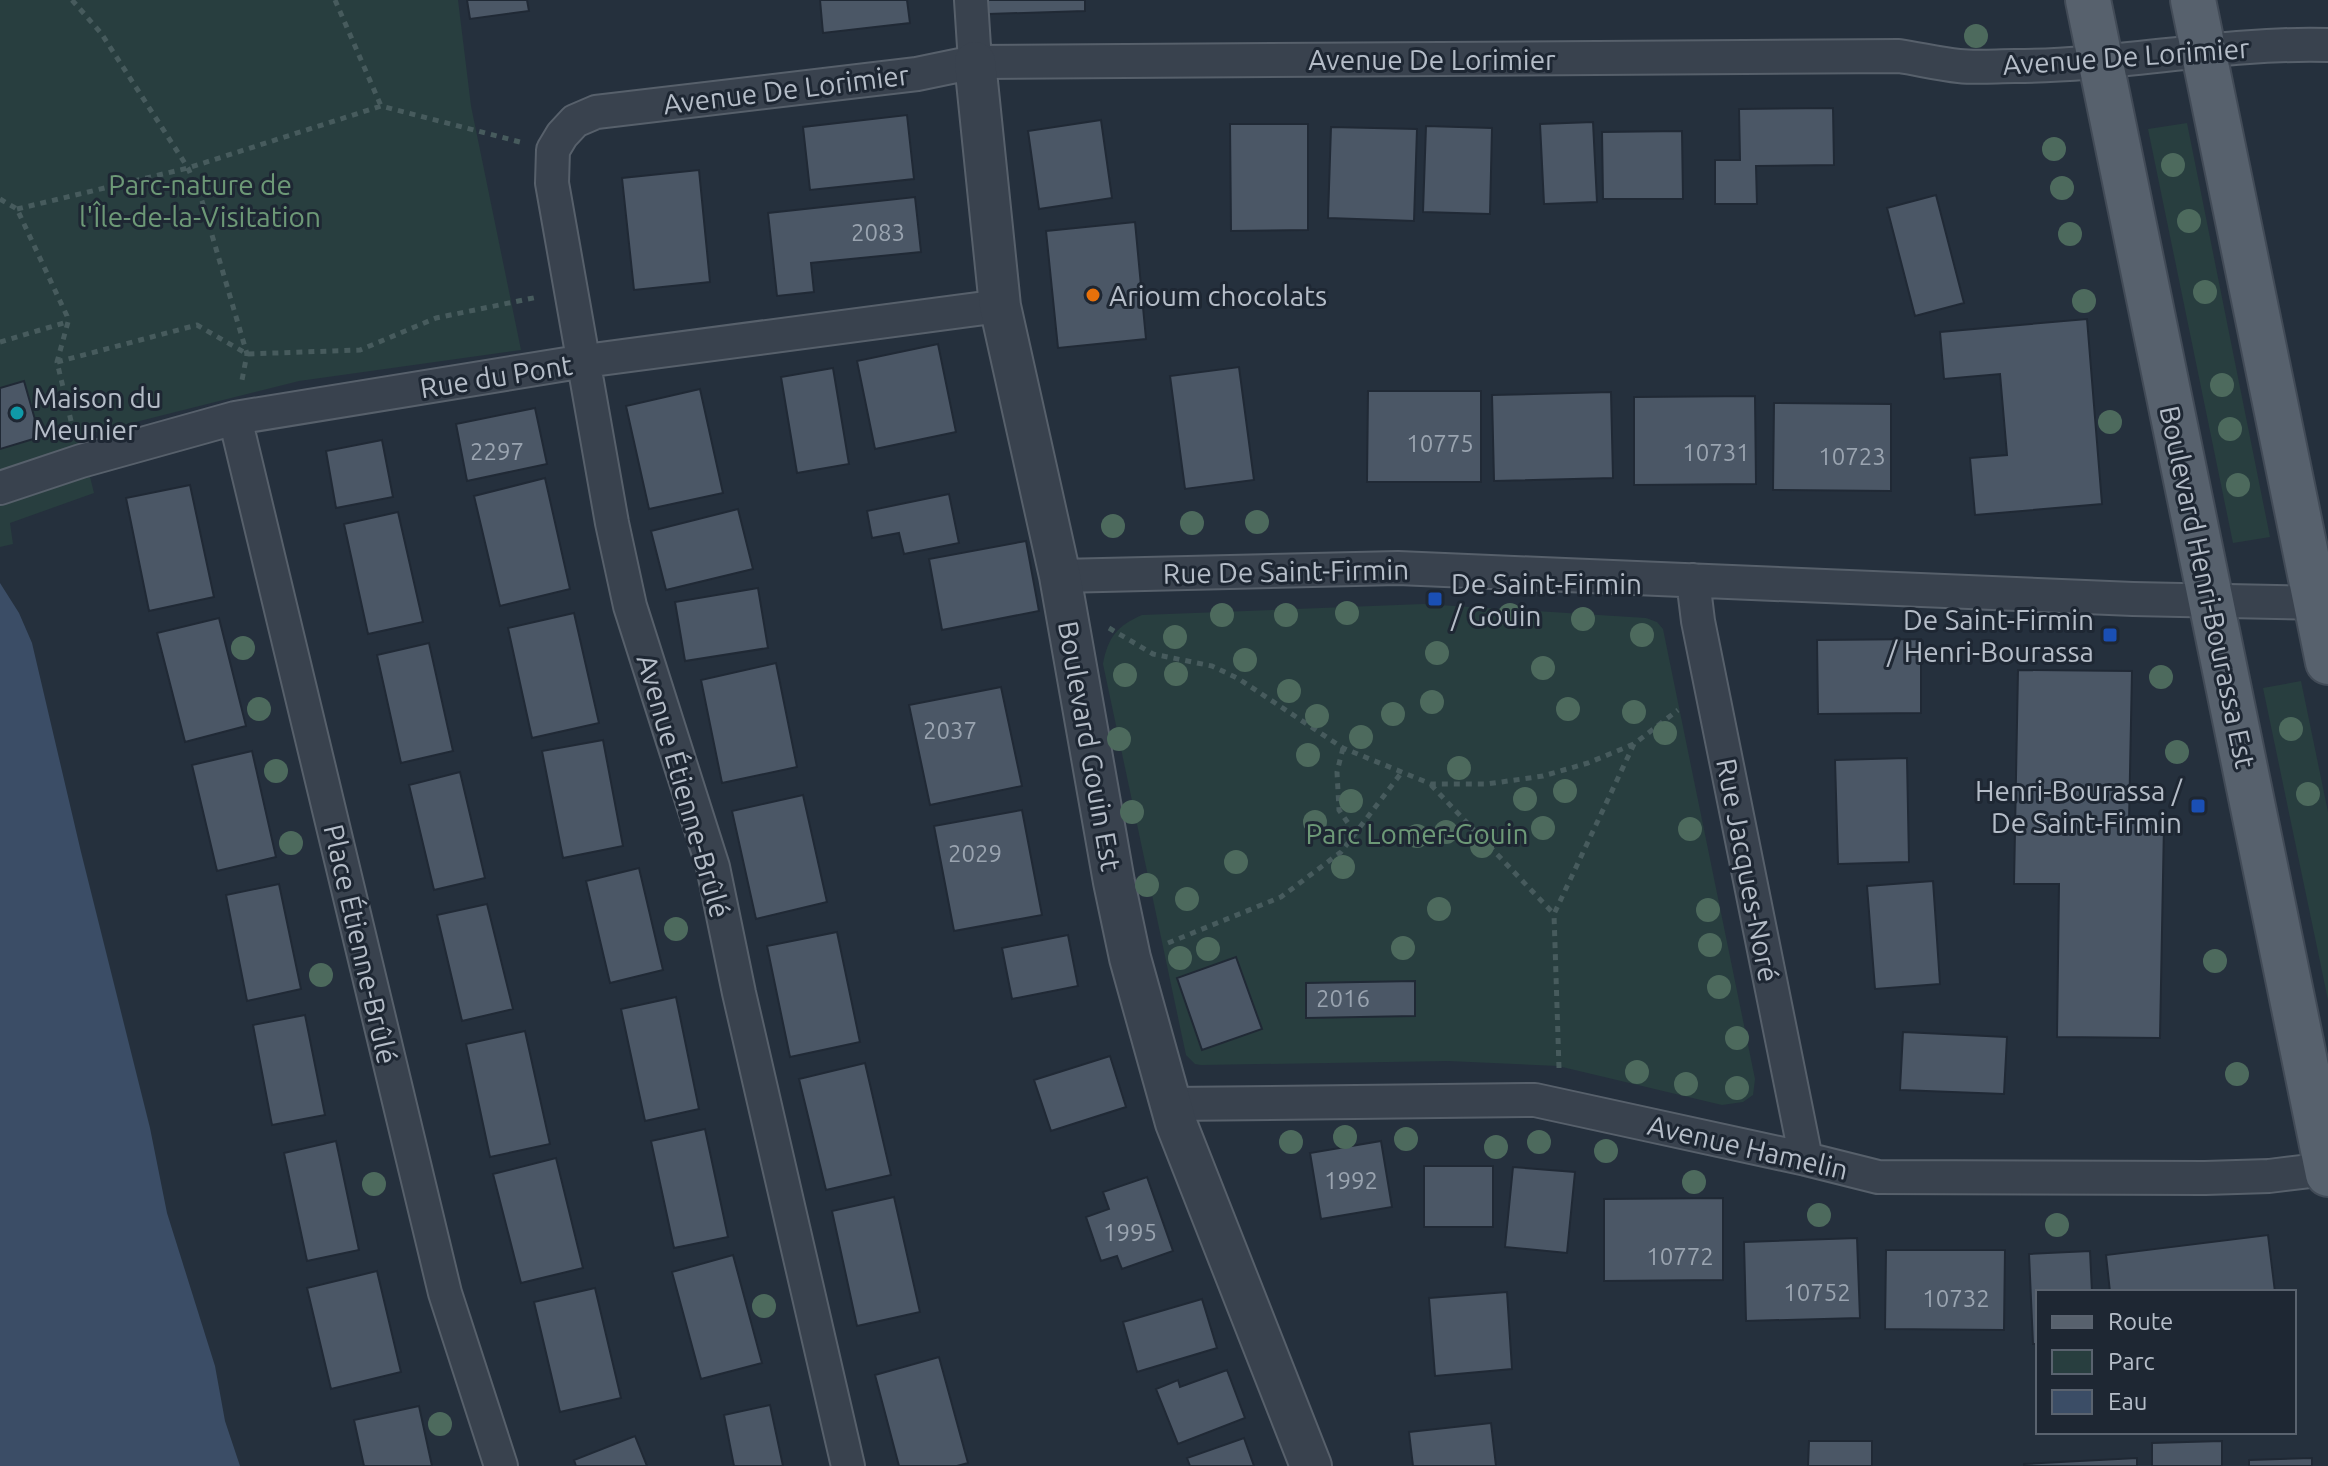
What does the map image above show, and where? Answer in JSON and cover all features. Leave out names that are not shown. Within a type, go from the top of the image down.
[{"type":"main road","name":"Boulevard Henri-Bourassa Est","points":[[2088,0],[2328,1172]]},
{"type":"main road","points":[[2193,0],[2322,603],[2328,662]]},
{"type":"street","name":"Boulevard Gouin Est","points":[[971,0],[1000,306],[1060,576],[1130,958],[1170,1104],[1311,1466]]},
{"type":"street","name":"Avenue De Lorimier","points":[[553,150],[575,121],[596,112],[917,74],[975,62],[1899,56],[1961,67],[2043,67],[2278,44],[2328,45]]},
{"type":"street","name":"Avenue Étienne-Brûlé","points":[[553,150],[552,183],[612,523],[630,606],[713,867],[742,1009],[848,1466]]},
{"type":"street","name":"Rue du Pont","points":[[0,488],[81,461],[235,418],[585,361],[1000,306]]},
{"type":"street","name":"Place Étienne-Brûlé","points":[[235,418],[445,1293],[501,1466]]},
{"type":"street","name":"Rue De Saint-Firmin","points":[[1060,576],[1398,568],[2322,603]]},
{"type":"street","name":"Rue Jacques-Noré","points":[[1693,580],[1698,621],[1806,1159]]},
{"type":"street","name":"Avenue Hamelin","points":[[1170,1104],[1535,1100],[1878,1177],[2205,1178],[2328,1172]]},
{"type":"path","points":[[72,0],[109,45],[188,168],[202,201],[247,354]]},
{"type":"path","points":[[335,0],[381,106]]},
{"type":"path","points":[[17,209],[188,168],[381,106],[553,150]]},
{"type":"path","points":[[0,199],[17,209],[68,322],[57,362],[81,461]]},
{"type":"path","points":[[57,362],[197,325],[247,354],[360,350],[436,318],[571,291]]},
{"type":"path","points":[[0,342],[68,322]]},
{"type":"path","points":[[1101,624],[1153,654],[1212,666],[1239,679],[1343,748],[1431,784],[1487,784],[1543,776],[1588,763],[1634,744],[1711,685]]},
{"type":"path","points":[[1561,1106],[1554,914],[1634,744]]},
{"type":"path","points":[[1343,748],[1337,772],[1339,810],[1355,834]]},
{"type":"path","points":[[1130,958],[1281,897],[1341,852],[1402,772]]},
{"type":"path","points":[[1431,784],[1554,914]]},
{"type":"green space","name":"Parc-nature de l'Île-de-la-Visitation","points":[[0,0],[458,0],[471,106],[521,350],[299,381],[80,436],[94,493],[10,523],[13,544],[0,547]]},
{"type":"green space","points":[[2187,123],[2270,537],[2233,543],[2148,129]]},
{"type":"green space","name":"Parc Lomer-Gouin","points":[[1423,604],[1646,618],[1657,622],[1663,629],[1755,1079],[1753,1095],[1743,1102],[1722,1105],[1558,1066],[1448,1061],[1201,1065],[1195,1064],[1186,1055],[1103,664],[1111,640],[1120,628],[1142,615]]},
{"type":"green space","points":[[2301,681],[2328,812],[2328,1000],[2263,688]]},
{"type":"water","points":[[0,583],[19,613],[32,643],[150,1128],[167,1213],[215,1366],[225,1421],[240,1466],[0,1466]]},
{"type":"building","points":[[467,0],[527,0],[529,11],[470,19]]},
{"type":"building","points":[[820,0],[907,0],[910,23],[823,33]]},
{"type":"building","points":[[987,0],[1085,0],[1085,11],[988,14]]},
{"type":"building","points":[[1833,108],[1834,165],[1756,166],[1757,204],[1715,204],[1715,160],[1740,160],[1739,109]]},
{"type":"building","points":[[907,115],[914,179],[810,190],[803,127]]},
{"type":"building","points":[[1101,120],[1112,198],[1039,209],[1028,131]]},
{"type":"building","points":[[1593,122],[1597,202],[1544,204],[1540,124]]},
{"type":"building","points":[[1230,124],[1308,124],[1308,230],[1231,231]]},
{"type":"building","points":[[1426,126],[1492,128],[1490,214],[1423,212]]},
{"type":"building","points":[[1331,127],[1417,129],[1414,221],[1328,218]]},
{"type":"building","points":[[1682,131],[1683,199],[1603,199],[1602,132]]},
{"type":"building","points":[[699,170],[710,282],[634,290],[622,178]]},
{"type":"building","points":[[1936,195],[1964,303],[1915,316],[1887,208]]},
{"type":"building","points":[[915,197],[921,252],[811,263],[814,292],[777,296],[768,213]]},
{"type":"building","points":[[1135,222],[1146,339],[1058,348],[1046,231]]},
{"type":"building","points":[[2087,319],[2102,504],[1975,515],[1970,458],[2007,455],[2000,374],[1944,379],[1940,332]]},
{"type":"building","points":[[938,344],[956,432],[875,449],[857,361]]},
{"type":"building","points":[[1239,367],[1254,480],[1185,489],[1170,376]]},
{"type":"building","points":[[833,368],[849,464],[797,473],[781,377]]},
{"type":"building","name":"Maison du Meunier","points":[[24,381],[40,437],[0,449],[0,388]]},
{"type":"building","points":[[700,389],[723,493],[649,509],[626,406]]},
{"type":"building","points":[[1368,391],[1481,391],[1481,482],[1367,482]]},
{"type":"building","points":[[1611,392],[1613,478],[1494,481],[1492,395]]},
{"type":"building","points":[[1755,396],[1756,484],[1634,485],[1634,397]]},
{"type":"building","points":[[1774,403],[1891,404],[1891,491],[1773,490]]},
{"type":"building","points":[[535,408],[547,464],[467,481],[456,424]]},
{"type":"building","points":[[382,440],[393,497],[336,508],[326,451]]},
{"type":"building","points":[[545,478],[570,589],[500,606],[474,496]]},
{"type":"building","points":[[190,485],[214,597],[149,611],[126,498]]},
{"type":"building","points":[[949,494],[959,543],[904,554],[899,533],[872,538],[867,511]]},
{"type":"building","points":[[738,509],[753,569],[666,590],[651,531]]},
{"type":"building","points":[[398,512],[423,622],[368,634],[344,524]]},
{"type":"building","points":[[1026,541],[1039,611],[942,630],[929,559]]},
{"type":"building","points":[[758,588],[768,648],[685,661],[675,602]]},
{"type":"building","points":[[574,613],[599,723],[532,738],[508,628]]},
{"type":"building","points":[[219,618],[246,726],[185,742],[157,633]]},
{"type":"building","points":[[1921,639],[1921,713],[1818,714],[1817,640]]},
{"type":"building","points":[[429,643],[453,751],[401,763],[377,655]]},
{"type":"building","points":[[776,663],[797,767],[722,783],[701,680]]},
{"type":"building","points":[[2018,670],[2132,671],[2129,823],[2164,824],[2160,1038],[2057,1037],[2059,884],[2014,884]]},
{"type":"building","points":[[1001,687],[1022,786],[930,805],[909,705]]},
{"type":"building","points":[[603,740],[623,846],[563,858],[542,751]]},
{"type":"building","points":[[252,751],[276,857],[217,871],[192,765]]},
{"type":"building","points":[[1907,758],[1909,862],[1838,864],[1835,760]]},
{"type":"building","points":[[460,772],[485,878],[434,890],[409,785]]},
{"type":"building","points":[[803,795],[827,902],[756,919],[732,811]]},
{"type":"building","points":[[1022,810],[1042,915],[954,931],[934,826]]},
{"type":"building","points":[[639,868],[663,970],[610,983],[586,881]]},
{"type":"building","points":[[1933,881],[1940,984],[1875,989],[1867,886]]},
{"type":"building","points":[[279,884],[301,989],[247,1001],[226,895]]},
{"type":"building","points":[[487,904],[513,1009],[462,1021],[437,915]]},
{"type":"building","points":[[837,932],[860,1042],[790,1057],[767,946]]},
{"type":"building","points":[[1068,935],[1078,986],[1012,999],[1002,948]]},
{"type":"building","points":[[1236,957],[1262,1029],[1202,1050],[1177,978]]},
{"type":"building","points":[[1415,981],[1415,1016],[1306,1018],[1306,983]]},
{"type":"building","points":[[676,997],[699,1109],[645,1121],[621,1009]]},
{"type":"building","points":[[305,1015],[325,1115],[272,1125],[253,1025]]},
{"type":"building","points":[[525,1031],[550,1144],[490,1157],[466,1044]]},
{"type":"building","points":[[1903,1032],[2007,1037],[2004,1094],[1900,1090]]},
{"type":"building","points":[[1110,1056],[1126,1107],[1051,1131],[1034,1080]]},
{"type":"building","points":[[865,1063],[891,1175],[826,1190],[799,1079]]},
{"type":"building","points":[[705,1129],[728,1237],[674,1248],[651,1141]]},
{"type":"building","points":[[336,1141],[359,1250],[307,1261],[284,1153]]},
{"type":"building","points":[[1381,1141],[1392,1207],[1321,1219],[1310,1153]]},
{"type":"building","points":[[556,1158],[583,1268],[521,1283],[493,1174]]},
{"type":"building","points":[[1424,1166],[1493,1166],[1493,1227],[1424,1227]]},
{"type":"building","points":[[1513,1167],[1575,1172],[1567,1253],[1505,1247]]},
{"type":"building","points":[[1147,1177],[1173,1251],[1122,1269],[1117,1256],[1101,1261],[1086,1217],[1109,1209],[1103,1192]]},
{"type":"building","points":[[894,1197],[920,1312],[857,1326],[832,1211]]},
{"type":"building","points":[[1723,1198],[1723,1280],[1604,1281],[1604,1199]]},
{"type":"building","points":[[2268,1235],[2275,1290],[2110,1290],[2106,1255]]},
{"type":"building","points":[[1857,1238],[1860,1318],[1746,1321],[1744,1242]]},
{"type":"building","points":[[1886,1250],[2005,1250],[2004,1330],[1885,1329]]},
{"type":"building","points":[[2090,1251],[2092,1290],[2036,1290],[2036,1344],[2033,1344],[2029,1254]]},
{"type":"building","points":[[733,1255],[762,1363],[701,1379],[672,1272]]},
{"type":"building","points":[[377,1271],[401,1372],[331,1389],[307,1288]]},
{"type":"building","points":[[595,1288],[621,1398],[560,1412],[534,1302]]},
{"type":"building","points":[[1507,1292],[1512,1369],[1435,1376],[1429,1298]]},
{"type":"building","points":[[1202,1299],[1217,1348],[1137,1372],[1123,1322]]},
{"type":"building","points":[[939,1357],[968,1463],[957,1466],[899,1466],[875,1375]]},
{"type":"building","points":[[1227,1370],[1245,1418],[1178,1444],[1156,1389],[1178,1380],[1180,1387]]},
{"type":"building","points":[[770,1405],[783,1466],[734,1466],[724,1415]]},
{"type":"building","points":[[419,1406],[432,1466],[364,1466],[354,1420]]},
{"type":"building","points":[[1491,1423],[1496,1466],[1413,1466],[1409,1432]]},
{"type":"building","points":[[635,1436],[647,1466],[576,1466],[574,1460]]},
{"type":"building","points":[[1244,1438],[1254,1466],[1190,1466],[1187,1458]]},
{"type":"building","points":[[1809,1441],[1872,1441],[1872,1466],[1808,1466]]},
{"type":"building","points":[[2222,1441],[2222,1466],[2152,1466],[2152,1443]]},
{"type":"building","points":[[2137,1458],[2137,1466],[2024,1466],[2024,1464]]},
{"type":"building","points":[[2312,1458],[2312,1466],[2249,1466],[2249,1460]]},
{"type":"place","name":"Arioum chocolats","points":[[1093,295]]},
{"type":"place","name":"Maison du Meunier","points":[[17,413]]},
{"type":"place","name":"De Saint-Firmin / Gouin","points":[[1435,599]]},
{"type":"place","name":"De Saint-Firmin / Henri-Bourassa","points":[[2110,635]]},
{"type":"place","name":"Henri-Bourassa / De Saint-Firmin","points":[[2198,806]]}]
